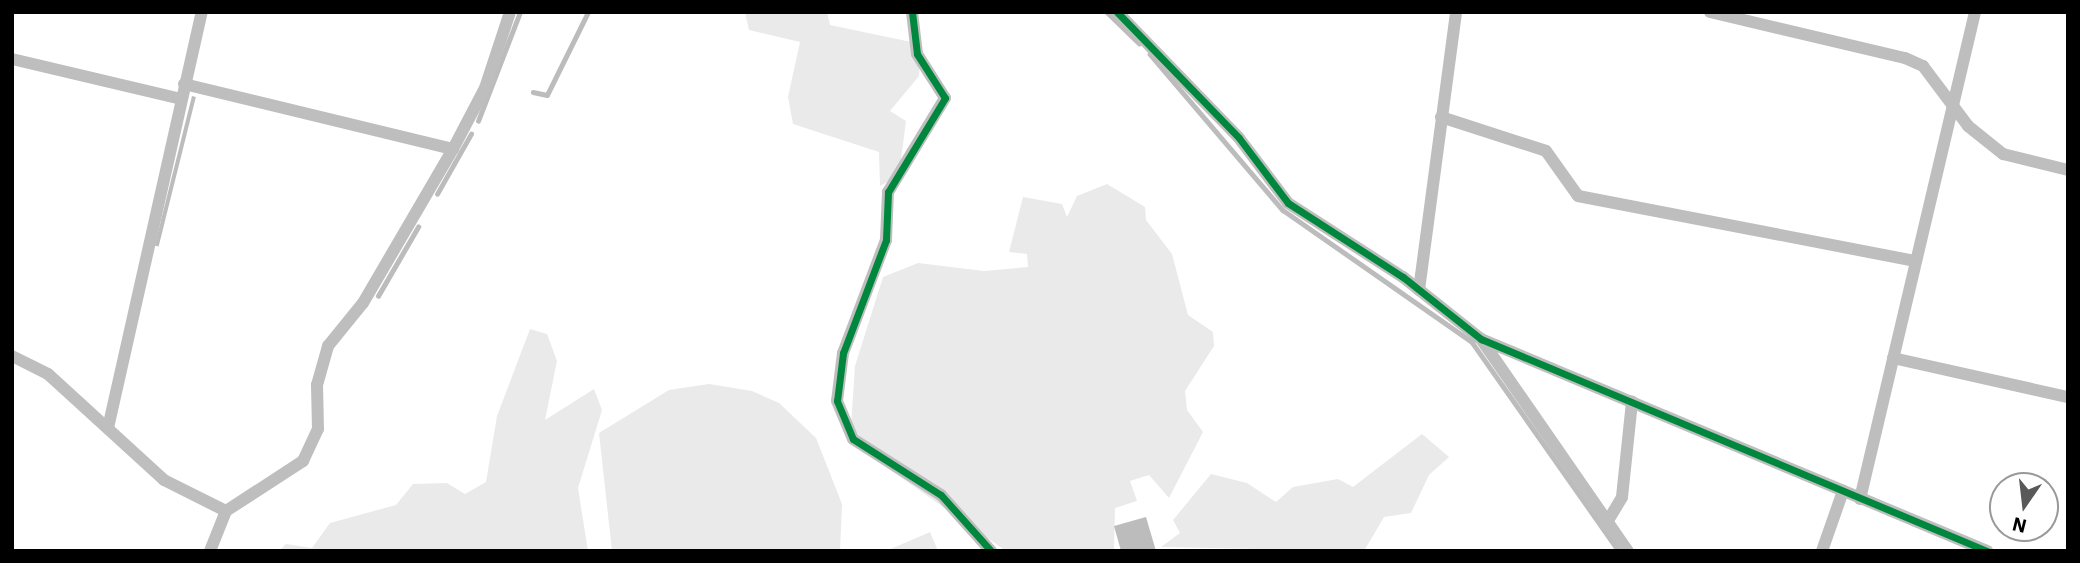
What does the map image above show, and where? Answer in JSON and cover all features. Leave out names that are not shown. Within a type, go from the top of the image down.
[{"type":"street","points":[[108,428],[202,12]]},
{"type":"street","points":[[210,551],[226,511],[303,461],[318,429],[317,384],[328,346],[363,303],[453,149],[485,88],[510,12]]},
{"type":"street","points":[[912,12],[917,54],[945,98],[888,192],[886,240],[843,353],[837,401],[853,439],[941,495],[991,551]]},
{"type":"street","points":[[1117,12],[1239,138],[1288,203],[1419,290],[1481,339],[1987,551]]},
{"type":"street","points":[[1419,290],[1456,12]]},
{"type":"street","points":[[1710,12],[1905,58],[1923,66],[1956,110],[2003,154],[2068,170]]},
{"type":"street","points":[[1860,499],[1916,261],[1945,120],[1956,110],[1975,12]]},
{"type":"street","points":[[12,59],[181,99]]},
{"type":"street","points":[[184,84],[453,149]]},
{"type":"street","points":[[1441,117],[1546,151],[1578,196],[1916,261]]},
{"type":"street","points":[[1481,339],[1606,524],[1628,551]]},
{"type":"street","points":[[12,356],[48,374],[164,480],[226,511]]},
{"type":"street","points":[[1893,358],[2068,397]]},
{"type":"street","points":[[1606,524],[1622,497],[1632,402]]},
{"type":"street","points":[[1822,551],[1843,491]]},
{"type":"shaded area","points":[[745,12],[827,12],[830,25],[921,44],[919,76],[890,111],[906,121],[899,175],[880,186],[879,152],[793,124],[788,97],[800,42],[749,30]]},
{"type":"shaded area","points":[[192,96],[196,97],[159,246],[155,245]]},
{"type":"shaded area","points":[[1107,184],[1145,207],[1146,220],[1172,254],[1188,315],[1213,332],[1214,346],[1185,391],[1187,410],[1203,432],[1169,498],[1149,475],[1130,481],[1137,501],[1115,508],[1114,551],[1006,551],[886,467],[851,426],[855,366],[883,277],[918,263],[984,271],[1028,267],[1027,254],[1009,252],[1023,197],[1062,204],[1067,217],[1077,196]]},
{"type":"shaded area","points":[[530,329],[547,334],[557,361],[545,420],[594,389],[602,410],[578,488],[588,551],[279,551],[286,544],[312,548],[330,523],[396,505],[413,484],[447,483],[465,494],[486,482],[497,416]]},
{"type":"shaded area","points":[[709,384],[752,391],[779,403],[816,438],[842,504],[840,551],[612,551],[599,433],[669,390]]},
{"type":"shaded area","points":[[1422,434],[1449,457],[1429,475],[1411,513],[1384,517],[1364,551],[1161,547],[1180,533],[1173,520],[1211,474],[1247,483],[1276,502],[1293,487],[1338,479],[1353,487]]},
{"type":"shaded area","points":[[1146,517],[1156,551],[1121,551],[1114,526]]},
{"type":"shaded area","points":[[930,532],[938,551],[886,551]]},
{"type":"waterway","points":[[478,121],[520,12]]},
{"type":"waterway","points":[[533,92],[547,95],[588,12]]},
{"type":"waterway","points":[[1107,12],[1139,43]]},
{"type":"waterway","points":[[1150,54],[1283,210],[1472,342],[1619,551]]},
{"type":"waterway","points":[[437,194],[471,134]]},
{"type":"waterway","points":[[378,296],[418,227]]},
{"type":"cycle path","points":[[912,12],[917,54],[945,98],[888,192],[886,240],[843,353],[837,401],[853,439],[941,495],[991,551]]},
{"type":"cycle path","points":[[1117,12],[1239,138],[1288,203],[1403,277],[1481,339],[1987,551]]}]
